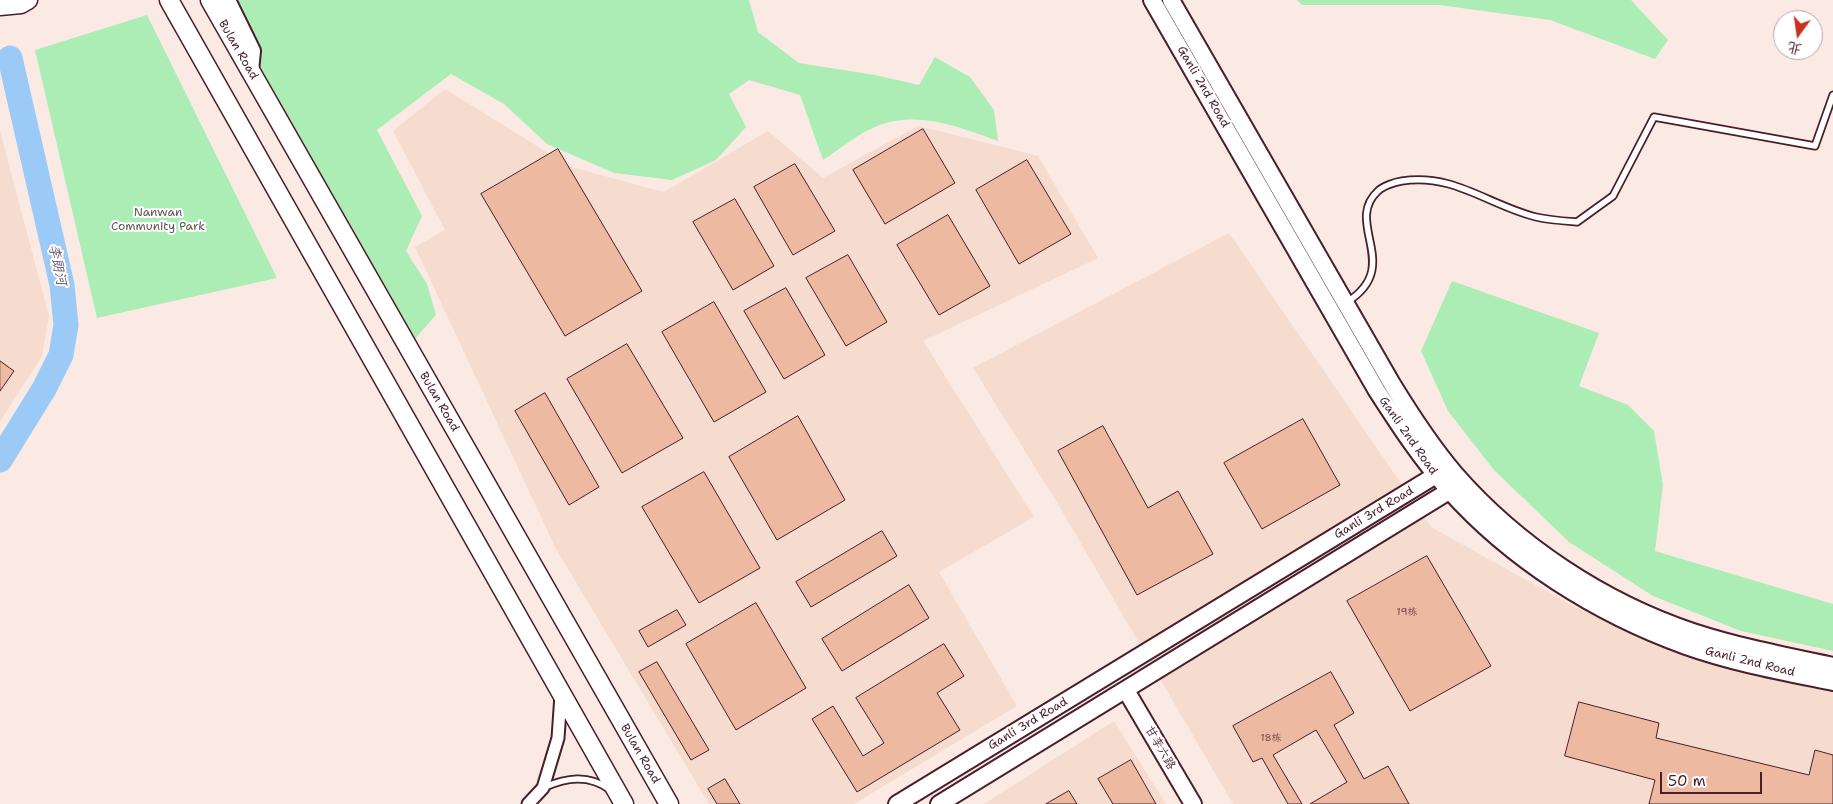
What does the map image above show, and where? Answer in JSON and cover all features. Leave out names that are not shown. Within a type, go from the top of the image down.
[{"type":"main road","points":[[0,6],[22,4],[28,0]]},
{"type":"main road","points":[[156,0],[172,22],[194,45]]},
{"type":"main road","points":[[169,0],[622,801]]},
{"type":"main road","name":"Bulan Road","points":[[210,0],[669,804]]},
{"type":"main road","points":[[227,0],[252,50],[250,71]]},
{"type":"main road","name":"Ganli 2nd Road","points":[[1152,0],[1377,391],[1405,436],[1449,491],[1524,559],[1575,593],[1628,622],[1686,646],[1738,662],[1833,682]]},
{"type":"main road","name":"Ganli 2nd Road","points":[[1171,0],[1345,303],[1415,420],[1455,474],[1487,507],[1533,546],[1584,581],[1636,609],[1691,631],[1742,646],[1833,666]]},
{"type":"main road","points":[[1449,491],[1455,474]]},
{"type":"main road","name":"Ganli 3rd Road","points":[[896,804],[1436,476],[1455,474]]},
{"type":"main road","name":"Ganli 3rd Road","points":[[939,804],[1449,491]]},
{"type":"main road","name":"甘李六路","points":[[1127,692],[1193,804]]},
{"type":"street","points":[[528,804],[543,788],[558,738],[561,695]]},
{"type":"lane","points":[[1345,303],[1360,293],[1370,280],[1374,265],[1367,225],[1367,212],[1371,201],[1378,190],[1395,182],[1422,178],[1446,182],[1536,217],[1577,222],[1613,196],[1654,117],[1815,146],[1833,94]]},
{"type":"lane","points":[[543,788],[565,778],[586,779],[604,785],[622,801]]},
{"type":"shaded area","points":[[445,89],[571,167],[664,192],[768,131],[823,178],[918,126],[1038,156],[1098,258],[923,341],[1034,517],[939,572],[1017,706],[854,804],[709,804],[555,547],[415,247],[445,230],[393,131]]},
{"type":"shaded area","points":[[0,131],[49,316],[42,356],[0,422]]},
{"type":"shaded area","points":[[1229,233],[1431,527],[1573,606],[1661,646],[1833,688],[1833,804],[1233,804],[1058,504],[973,368]]},
{"type":"shaded area","points":[[1114,721],[1166,804],[984,804]]},
{"type":"green space","points":[[220,0],[749,0],[758,32],[799,63],[875,75],[919,85],[935,57],[970,77],[994,110],[998,141],[968,130],[937,122],[906,120],[890,122],[868,130],[823,160],[800,95],[749,80],[729,94],[746,127],[716,160],[672,180],[614,173],[547,144],[504,104],[451,74],[377,130],[422,216],[406,251],[427,284],[436,315],[413,341]]},
{"type":"green space","points":[[1297,0],[1631,0],[1668,40],[1655,59],[1550,20],[1439,5],[1302,5]]},
{"type":"green space","name":"Nanwan Community Park","points":[[147,15],[277,278],[97,318],[35,50]]},
{"type":"green space","points":[[1452,281],[1599,333],[1579,386],[1628,405],[1654,431],[1663,485],[1655,551],[1833,604],[1833,651],[1741,631],[1653,596],[1569,542],[1494,470],[1448,411],[1421,351]]},
{"type":"building","points":[[923,129],[955,183],[885,224],[853,170]]},
{"type":"building","points":[[558,149],[642,291],[565,336],[481,194]]},
{"type":"building","points":[[1027,160],[1071,234],[1019,264],[976,190]]},
{"type":"building","points":[[795,164],[835,231],[793,255],[754,187]]},
{"type":"building","points":[[735,199],[774,266],[733,290],[693,222]]},
{"type":"building","points":[[948,215],[990,286],[939,315],[897,245]]},
{"type":"building","points":[[848,255],[887,322],[846,346],[806,278]]},
{"type":"building","points":[[786,288],[825,355],[784,379],[744,311]]},
{"type":"building","points":[[714,302],[766,392],[714,422],[662,332]]},
{"type":"building","points":[[627,344],[683,438],[622,473],[567,379]]},
{"type":"building","points":[[0,361],[14,371],[0,391]]},
{"type":"building","points":[[545,393],[599,487],[569,505],[515,411]]},
{"type":"building","points":[[798,416],[845,500],[777,540],[729,457]]},
{"type":"building","points":[[1303,419],[1340,485],[1262,529],[1224,463]]},
{"type":"building","points":[[1103,426],[1148,508],[1178,491],[1213,554],[1137,595],[1058,451]]},
{"type":"building","points":[[704,472],[760,568],[699,603],[642,507]]},
{"type":"building","points":[[882,531],[897,556],[811,607],[796,582]]},
{"type":"building","points":[[1427,556],[1491,666],[1410,711],[1347,601]]},
{"type":"building","points":[[909,585],[929,618],[842,671],[822,639]]},
{"type":"building","points":[[756,603],[806,688],[736,730],[686,644]]},
{"type":"building","points":[[677,610],[686,625],[648,647],[639,631]]},
{"type":"building","points":[[944,644],[964,676],[937,693],[960,730],[857,792],[812,719],[833,706],[863,756],[884,743],[856,698]]},
{"type":"building","points":[[657,662],[709,750],[691,760],[639,672]]},
{"type":"building","points":[[1331,672],[1354,713],[1334,725],[1364,779],[1388,766],[1409,804],[1310,804],[1347,782],[1316,730],[1273,755],[1302,804],[1288,804],[1262,758],[1253,762],[1233,726]]},
{"type":"building","points":[[1579,702],[1659,723],[1656,738],[1809,775],[1815,750],[1833,755],[1833,804],[1649,804],[1655,780],[1565,756]]},
{"type":"building","points":[[1131,760],[1156,804],[1113,804],[1098,779]]},
{"type":"building","points":[[725,779],[740,804],[717,804],[708,789]]},
{"type":"building","points":[[1069,791],[1077,804],[1046,804]]},
{"type":"waterway","name":"李朗河","points":[[0,460],[44,389],[61,355],[66,325],[62,285],[10,58]]}]
